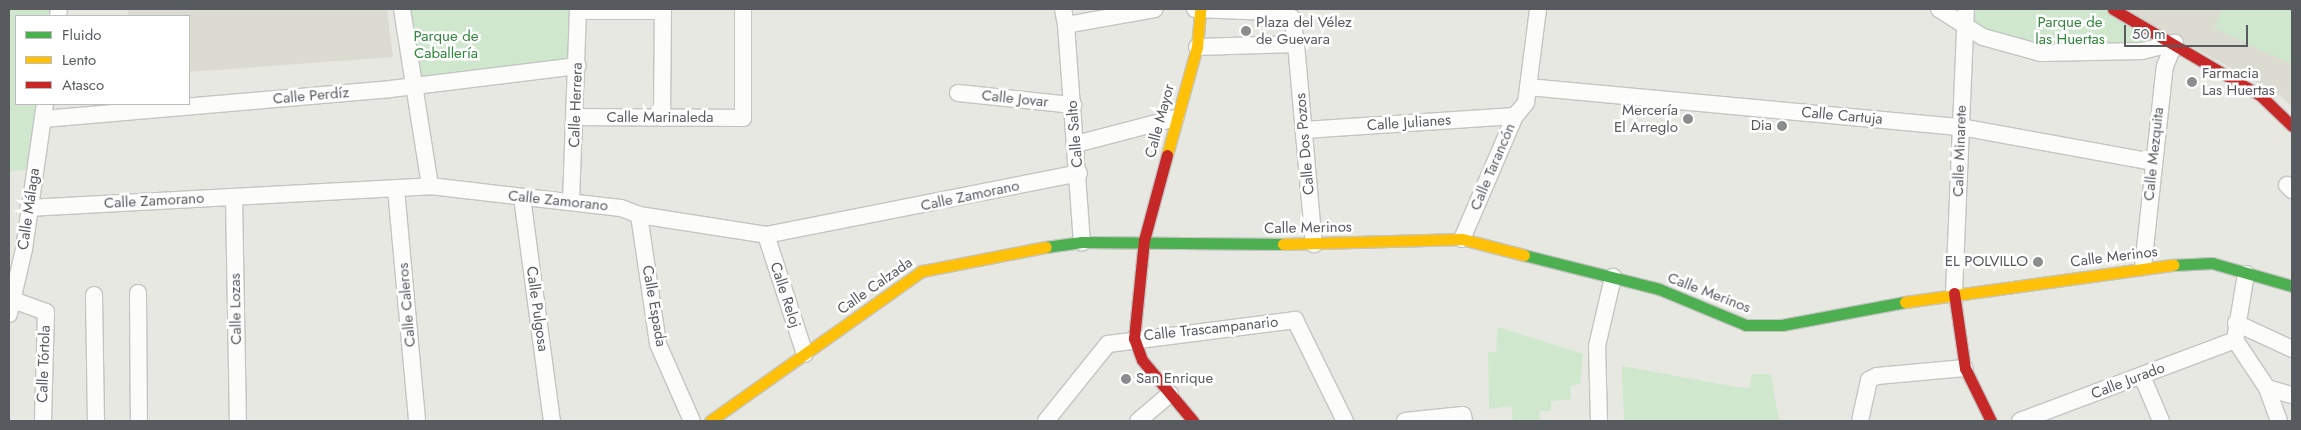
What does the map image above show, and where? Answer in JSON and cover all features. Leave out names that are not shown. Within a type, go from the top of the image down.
[{"type":"street","points":[[402,9],[430,186]]},
{"type":"street","name":"Calle Marinaleda","points":[[576,117],[744,118],[744,9]]},
{"type":"street","points":[[1065,17],[1155,9]]},
{"type":"street","name":"Calle Tarancón","points":[[1462,239],[1515,116],[1522,112],[1528,87],[1538,9]]},
{"type":"street","points":[[1939,9],[1964,29],[2041,53],[2142,51],[2175,43]]},
{"type":"street","name":"Calle Minarete","points":[[1954,293],[1966,9]]},
{"type":"street","points":[[2113,9],[2175,43],[2261,96],[2292,126]]},
{"type":"street","points":[[578,10],[663,10],[662,118]]},
{"type":"street","name":"Calle Herrera","points":[[571,201],[578,66],[578,10]]},
{"type":"street","name":"Calle Dos Pozos","points":[[1198,10],[1271,12],[1292,18],[1314,244]]},
{"type":"street","name":"Calle Mayor","points":[[1134,338],[1144,240],[1176,118],[1197,48],[1198,10]]},
{"type":"street","name":"Calle Salto","points":[[1065,17],[1079,174],[1082,242]]},
{"type":"street","name":"Calle Mezquita","points":[[2143,268],[2153,162],[2165,66],[2175,43]]},
{"type":"street","points":[[1197,48],[1296,44]]},
{"type":"street","name":"Calle Perdíz","points":[[190,101],[415,85],[578,66]]},
{"type":"street","name":"Calle Cartuja","points":[[1528,87],[1961,127],[2153,162]]},
{"type":"street","name":"Calle Jovar","points":[[958,93],[1072,104]]},
{"type":"street","name":"Calle Perdíz","points":[[44,112],[140,105]]},
{"type":"street","name":"Calle Málaga","points":[[11,307],[44,112]]},
{"type":"street","name":"Calle Julianes","points":[[1304,130],[1515,116]]},
{"type":"street","points":[[1076,144],[1176,118]]},
{"type":"street","name":"Calle Zamorano","points":[[28,208],[430,186],[621,208],[639,215],[766,235],[1079,174]]},
{"type":"street","name":"Calle Caleros","points":[[396,189],[417,421]]},
{"type":"street","name":"Calle Lozas","points":[[234,197],[238,421]]},
{"type":"street","name":"Calle Pulgosa","points":[[522,197],[552,421]]},
{"type":"street","name":"Calle Espada","points":[[639,215],[658,344],[692,421]]},
{"type":"street","name":"Calle Reloj","points":[[766,235],[805,354]]},
{"type":"street","name":"Calle Merinos","points":[[1144,240],[1314,244],[1462,239],[1613,277],[1686,298],[1746,325],[1782,324],[1954,293],[2143,268],[2212,263],[2292,286]]},
{"type":"street","name":"Calle Calzada","points":[[710,421],[922,270],[1011,251],[1082,242],[1144,240]]},
{"type":"street","points":[[2246,274],[2236,323],[2235,340],[2267,388],[2279,421]]},
{"type":"street","points":[[1599,421],[1597,346],[1613,277]]},
{"type":"street","points":[[138,293],[139,421]]},
{"type":"street","points":[[1954,293],[1965,368],[1990,421]]},
{"type":"street","points":[[94,295],[96,421]]},
{"type":"street","name":"Calle Tórtola","points":[[11,307],[46,312],[43,421]]},
{"type":"street","name":"Calle Trascampanario","points":[[1134,338],[1295,320],[1345,421]]},
{"type":"street","points":[[2236,323],[2292,349]]},
{"type":"street","points":[[1046,421],[1108,344],[1134,338],[1142,360],[1193,421]]},
{"type":"street","name":"Calle Jurado","points":[[2020,421],[2235,340]]},
{"type":"street","points":[[1860,421],[1869,380],[1877,376],[1965,368]]},
{"type":"street","points":[[2142,376],[2161,421]]},
{"type":"street","points":[[2267,388],[2292,395]]},
{"type":"street","points":[[1138,421],[1170,394]]},
{"type":"street","points":[[1405,421],[1463,418]]},
{"type":"shaded area","points":[[127,9],[387,9],[393,57],[190,72],[190,15],[129,15]]},
{"type":"shaded area","points":[[2123,9],[2292,9],[2292,107],[2280,95]]},
{"type":"green space","points":[[9,9],[59,9],[57,15],[15,15],[15,105],[44,105],[35,168],[9,172]]},
{"type":"green space","name":"Parque de Caballería","points":[[402,9],[577,9],[578,66],[415,85]]},
{"type":"green space","name":"Parque de las Huertas","points":[[1966,9],[2113,9],[2175,43],[2041,53],[1983,37]]},
{"type":"green space","points":[[2223,9],[2292,9],[2292,64],[2213,28]]},
{"type":"green space","points":[[1498,327],[1583,354],[1580,384],[1570,386],[1571,399],[1551,401],[1551,411],[1539,411],[1540,421],[1513,421],[1511,406],[1489,409],[1488,352],[1496,352]]},
{"type":"green space","points":[[1622,366],[1750,388],[1752,374],[1771,374],[1779,421],[1624,421]]},
{"type":"traffic: fast","points":[[1046,247],[1082,242],[1283,244]]},
{"type":"traffic: fast","points":[[1524,255],[1659,289],[1746,325],[1782,325],[1905,302]]},
{"type":"traffic: fast","points":[[2173,265],[2212,263],[2292,286]]},
{"type":"traffic: slow","points":[[1167,155],[1197,47],[1200,9]]},
{"type":"traffic: slow","points":[[1283,244],[1462,239],[1524,255]]},
{"type":"traffic: slow","points":[[710,421],[922,271],[1046,247]]},
{"type":"traffic: slow","points":[[1905,302],[2173,265]]},
{"type":"traffic: jam","points":[[2113,9],[2261,96],[2292,126]]},
{"type":"traffic: jam","points":[[1167,155],[1144,240],[1134,338],[1142,360],[1193,421]]},
{"type":"traffic: jam","points":[[1954,293],[1965,368],[1991,421]]},
{"type":"place","name":"Plaza del Vélez de Guevara","points":[[1246,31]]},
{"type":"place","name":"Farmacia Las Huertas","points":[[2192,82]]},
{"type":"place","name":"Mercería El Arreglo","points":[[1688,119]]},
{"type":"place","name":"Dia","points":[[1782,126]]},
{"type":"place","name":"EL POLVILLO","points":[[2038,262]]},
{"type":"place","name":"San Enrique","points":[[1126,379]]}]
